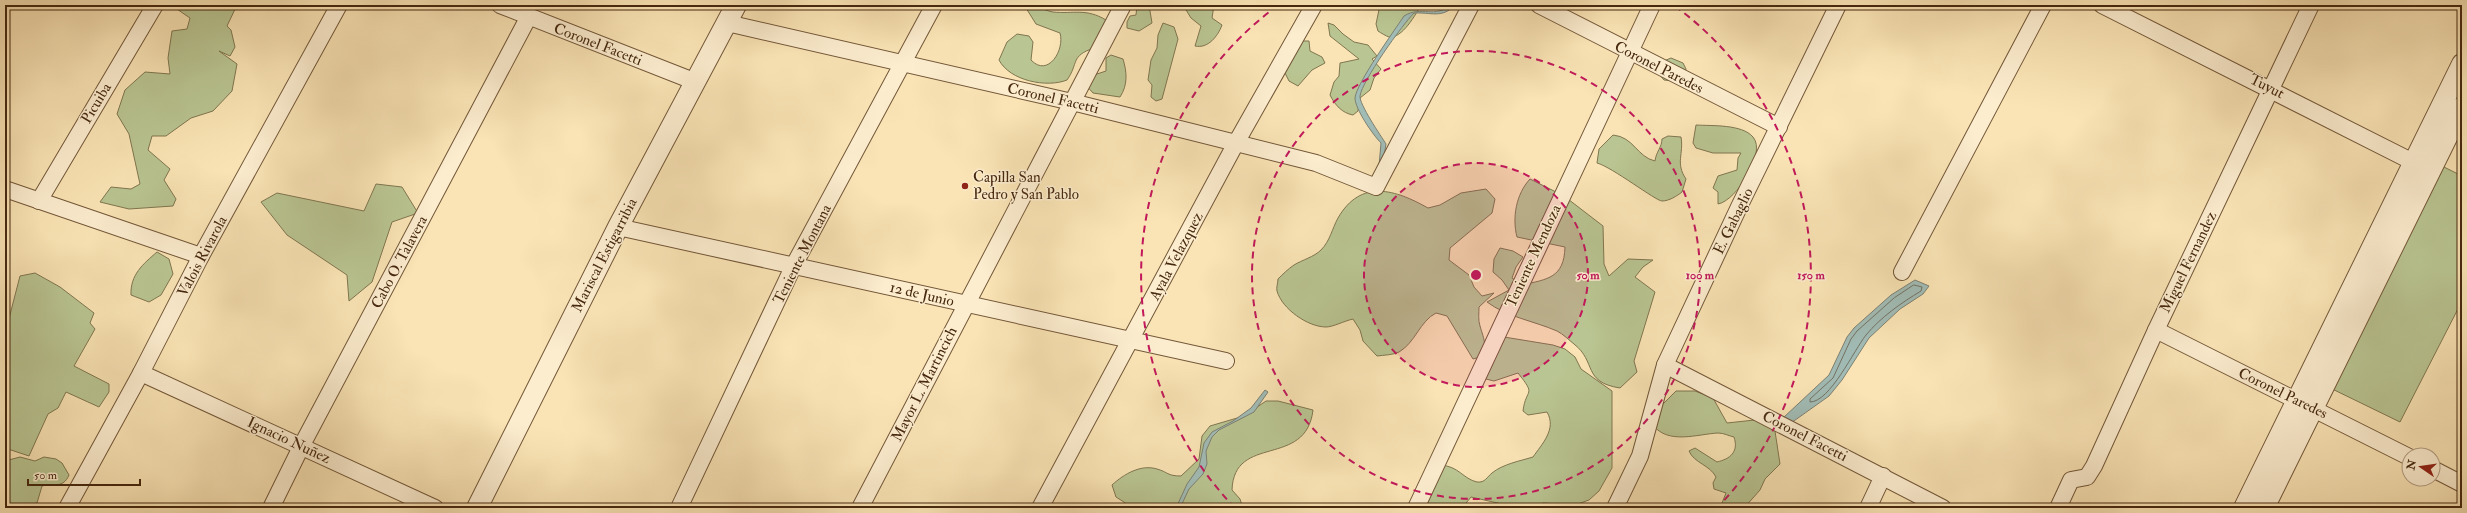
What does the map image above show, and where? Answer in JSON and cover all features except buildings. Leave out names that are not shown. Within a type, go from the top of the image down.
[{"type":"street","name":"Picuiba","points":[[39,201],[155,5]]},
{"type":"street","name":"Valois Rivarola","points":[[67,508],[141,373],[201,256],[339,5]]},
{"type":"street","name":"Coronel Facetti","points":[[500,5],[528,18],[696,82]]},
{"type":"street","name":"Mariscal Estigarribia","points":[[477,508],[618,226],[736,5]]},
{"type":"street","name":"Teniente Montana","points":[[679,508],[794,265],[934,5]]},
{"type":"street","name":"Mayor L. Martincich","points":[[860,508],[1123,5]]},
{"type":"street","name":"Ayala Velazquez","points":[[1040,508],[1236,143],[1314,5]]},
{"type":"street","name":"Coronel Facetti","points":[[726,23],[1072,102],[1316,162],[1376,187],[1471,5]]},
{"type":"street","name":"Coronel Paredes","points":[[1539,5],[1628,52],[1779,127]]},
{"type":"street","name":"Teniente Mendoza","points":[[1416,508],[1628,52],[1652,5]]},
{"type":"street","name":"E. Gabaglio","points":[[1615,508],[1640,456],[1665,365],[1838,5]]},
{"type":"street","points":[[1902,272],[2043,5]]},
{"type":"street","name":"Miguel Fernandez","points":[[2058,508],[2071,480],[2087,477],[2094,466],[2156,330],[2311,5]]},
{"type":"street","name":"Tuyut","points":[[2108,6],[2422,166]]},
{"type":"street","name":"Cabo O. Talavera","points":[[271,508],[302,445],[528,18]]},
{"type":"street","points":[[2264,508],[2306,404],[2422,166],[2462,64]]},
{"type":"street","points":[[2422,166],[2462,107]]},
{"type":"street","points":[[5,189],[201,256]]},
{"type":"street","name":"12 de Junio","points":[[618,226],[1226,361]]},
{"type":"street","name":"Coronel Paredes","points":[[2156,330],[2401,453]]},
{"type":"street","name":"Coronel Facetti","points":[[1665,365],[1943,508]]},
{"type":"street","name":"Ignacio Nuñez","points":[[141,373],[302,445],[435,508]]},
{"type":"street","points":[[2244,508],[2306,404]]},
{"type":"street","points":[[2441,473],[2462,484]]},
{"type":"street","points":[[1868,508],[1883,476]]},
{"type":"green space","points":[[175,5],[237,5],[227,26],[231,30],[235,47],[230,56],[219,51],[237,64],[232,91],[213,111],[191,118],[166,136],[152,136],[148,150],[170,169],[164,180],[176,199],[173,206],[129,209],[100,202],[111,187],[131,189],[140,184],[129,134],[117,114],[125,90],[145,72],[170,74],[168,58],[172,31],[187,29],[190,18],[174,7]]},
{"type":"green space","points":[[1029,5],[1053,12],[1080,12],[1092,14],[1106,20],[1105,26],[1094,48],[1086,51],[1078,57],[1067,80],[1049,83],[1030,81],[1011,73],[999,60],[1007,42],[1017,34],[1029,36],[1033,42],[1031,60],[1037,65],[1043,66],[1049,64],[1058,54],[1061,40],[1060,33],[1036,24],[1026,8]]},
{"type":"green space","points":[[1137,5],[1149,5],[1152,23],[1139,31],[1127,28],[1127,22],[1130,16],[1136,15]]},
{"type":"green space","points":[[1183,5],[1214,5],[1212,18],[1222,25],[1218,33],[1208,44],[1204,46],[1195,46],[1201,26],[1191,18]]},
{"type":"green space","points":[[1380,5],[1402,5],[1404,8],[1421,5],[1404,30],[1394,37],[1389,37],[1378,31],[1376,24]]},
{"type":"green space","points":[[1163,23],[1174,27],[1178,39],[1162,99],[1156,101],[1151,97],[1152,85],[1148,80],[1151,60],[1157,48],[1158,35]]},
{"type":"green space","points":[[1328,23],[1334,25],[1354,42],[1368,45],[1377,56],[1372,59],[1381,69],[1374,78],[1370,90],[1360,98],[1358,111],[1353,115],[1339,108],[1330,95],[1334,82],[1339,76],[1340,63],[1359,59],[1330,36]]},
{"type":"green space","points":[[1302,41],[1309,41],[1310,51],[1322,57],[1325,63],[1312,70],[1298,86],[1289,81],[1284,71]]},
{"type":"green space","points":[[1111,55],[1123,59],[1126,83],[1120,97],[1093,93],[1085,84],[1094,75],[1106,71],[1106,58]]},
{"type":"green space","points":[[1671,58],[1683,63],[1686,69],[1684,75],[1673,81],[1664,80],[1658,73],[1664,61]]},
{"type":"green space","points":[[1696,125],[1726,126],[1742,130],[1753,137],[1756,144],[1756,154],[1748,175],[1733,195],[1718,204],[1718,192],[1713,188],[1718,176],[1737,170],[1738,158],[1741,153],[1713,153],[1696,148],[1693,143]]},
{"type":"green space","points":[[1613,135],[1626,139],[1644,156],[1655,161],[1662,139],[1668,136],[1681,137],[1682,148],[1680,163],[1686,179],[1682,192],[1665,201],[1658,200],[1613,171],[1597,163],[1599,149]]},
{"type":"green space","points":[[2436,163],[2462,176],[2462,301],[2400,422],[2324,385]]},
{"type":"green space","points":[[1530,179],[1564,196],[1603,226],[1604,264],[1609,276],[1628,259],[1653,260],[1643,267],[1635,277],[1655,292],[1634,361],[1637,372],[1620,388],[1600,381],[1591,370],[1581,351],[1564,335],[1548,327],[1512,315],[1487,302],[1509,290],[1502,280],[1493,272],[1494,259],[1500,248],[1513,251],[1523,257],[1516,267],[1512,278],[1522,285],[1547,279],[1558,271],[1562,265],[1565,247],[1517,237],[1515,222],[1516,206],[1521,192]]},
{"type":"green space","points":[[376,184],[402,187],[418,213],[392,222],[372,282],[349,301],[347,275],[287,235],[261,202],[277,193],[364,211]]},
{"type":"green space","points":[[1486,189],[1495,199],[1492,213],[1450,248],[1449,260],[1469,275],[1474,287],[1482,296],[1494,293],[1479,307],[1479,321],[1485,345],[1483,354],[1479,357],[1473,359],[1447,316],[1436,313],[1426,321],[1405,348],[1394,354],[1377,356],[1363,341],[1360,330],[1353,319],[1329,327],[1311,324],[1297,316],[1284,304],[1280,298],[1277,290],[1278,279],[1294,265],[1315,255],[1321,250],[1329,239],[1338,218],[1347,205],[1357,197],[1380,191],[1404,196],[1428,208],[1440,205],[1461,193]]},
{"type":"green space","points":[[157,252],[169,259],[173,274],[161,295],[149,302],[131,295],[131,288],[138,270]]},
{"type":"green space","points":[[35,273],[60,287],[94,313],[90,323],[95,329],[74,366],[109,384],[109,392],[99,407],[66,392],[58,408],[48,414],[29,456],[5,448],[5,334],[20,276]]},
{"type":"green space","points":[[1504,337],[1553,345],[1565,349],[1575,357],[1581,369],[1612,391],[1612,468],[1599,491],[1589,500],[1575,505],[1543,503],[1535,508],[1520,508],[1471,497],[1462,508],[1431,508],[1426,501],[1440,465],[1452,468],[1472,480],[1482,482],[1501,467],[1533,457],[1547,436],[1550,418],[1547,412],[1528,415],[1523,411],[1529,389],[1518,373],[1494,381],[1482,378]]},
{"type":"green space","points":[[1676,391],[1695,391],[1713,398],[1727,423],[1773,418],[1780,464],[1765,479],[1760,490],[1744,508],[1720,508],[1726,493],[1714,489],[1713,483],[1716,477],[1710,470],[1694,458],[1689,451],[1695,448],[1717,462],[1722,461],[1729,457],[1734,451],[1734,437],[1718,433],[1675,437],[1659,431],[1653,425],[1658,409]]},
{"type":"green space","points":[[1266,401],[1278,401],[1313,410],[1308,428],[1298,439],[1285,446],[1257,455],[1245,462],[1236,473],[1232,490],[1240,499],[1243,508],[1127,508],[1127,504],[1116,497],[1112,485],[1127,474],[1139,469],[1151,468],[1161,470],[1168,474],[1181,476],[1199,459],[1202,436],[1210,426],[1244,416]]},
{"type":"green space","points":[[20,457],[35,461],[44,457],[56,459],[62,463],[69,475],[61,484],[42,486],[37,503],[5,508],[5,461]]},
{"type":"water","points":[[1450,5],[1455,5],[1446,12],[1436,14],[1414,13],[1383,53],[1362,89],[1360,96],[1363,106],[1386,144],[1383,163],[1379,166],[1381,143],[1369,128],[1358,109],[1355,98],[1357,91],[1368,70],[1404,16],[1417,12],[1439,11]]},
{"type":"water","points":[[1915,280],[1929,286],[1923,294],[1900,309],[1869,338],[1842,380],[1829,396],[1791,423],[1783,418],[1829,375],[1847,337],[1854,328],[1891,295]]},
{"type":"water","points":[[1265,390],[1268,392],[1254,412],[1219,430],[1212,437],[1206,451],[1207,464],[1203,474],[1189,489],[1180,508],[1176,508],[1187,484],[1199,467],[1204,443],[1212,432],[1233,421],[1251,408]]},
{"type":"place","name":"Capilla San Pedro y San Pablo","points":[[965,186]]}]
